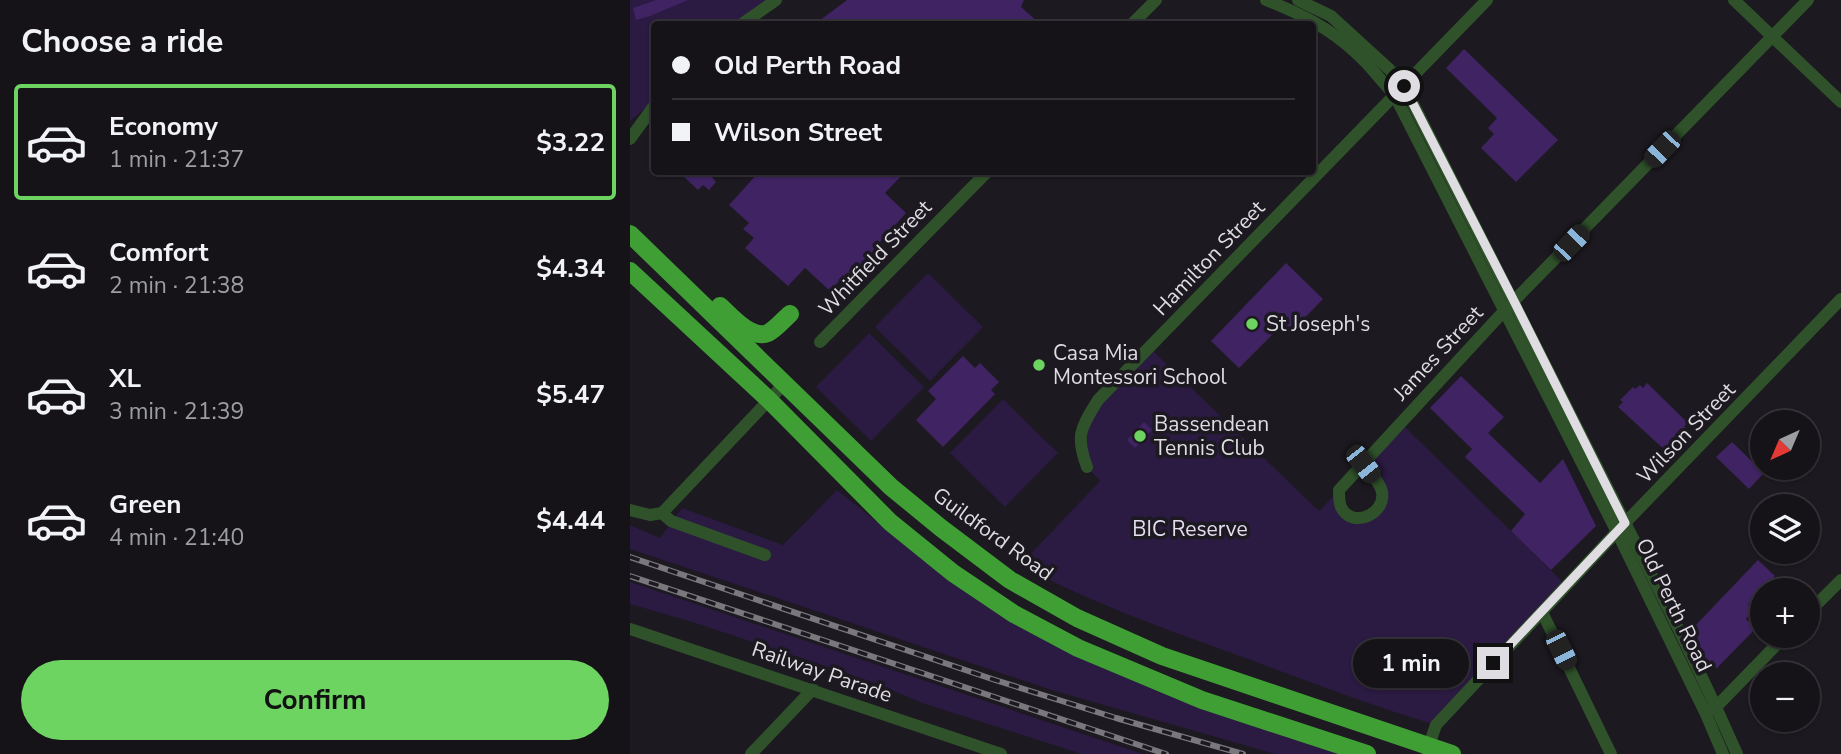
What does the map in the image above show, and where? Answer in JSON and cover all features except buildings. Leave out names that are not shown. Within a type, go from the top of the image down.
[{"type":"highway","name":"Guildford Road","points":[[630,234],[891,487],[1010,579],[1077,618],[1162,656],[1427,750],[1452,754]]},
{"type":"highway","points":[[631,273],[769,401],[890,522],[953,573],[1014,614],[1079,648],[1202,700],[1367,754]]},
{"type":"highway","points":[[676,278],[709,297],[753,332],[769,332],[790,314]]},
{"type":"street","points":[[746,21],[776,0]]},
{"type":"street","points":[[1135,21],[1156,0]]},
{"type":"street","name":"Old Perth Road","points":[[1266,0],[1312,21]]},
{"type":"street","name":"Old Perth Road","points":[[1298,0],[1331,16],[1381,62],[1399,90],[1514,301],[1621,528],[1711,709],[1737,754]]},
{"type":"street","name":"Hamilton Street","points":[[1087,467],[1080,442],[1083,426],[1098,400],[1487,0]]},
{"type":"street","points":[[1734,0],[1841,102]]},
{"type":"street","name":"James Street","points":[[1363,464],[1503,311],[1808,0]]},
{"type":"street","name":"Old Perth Road","points":[[1316,24],[1399,90],[1503,311],[1621,528]]},
{"type":"street","points":[[630,121],[651,104]]},
{"type":"street","points":[[630,139],[651,110]]},
{"type":"street","name":"Whitfield Street","points":[[820,342],[984,175]]},
{"type":"street","name":"Wilson Street","points":[[1427,750],[1436,725],[1841,299]]},
{"type":"street","points":[[630,510],[650,515],[662,513],[785,383]]},
{"type":"street","points":[[662,513],[671,521],[765,555]]},
{"type":"street","points":[[1820,602],[1841,580]]},
{"type":"street","points":[[1542,612],[1611,754]]},
{"type":"street","name":"Railway Parade","points":[[630,629],[1002,754]]},
{"type":"street","points":[[1711,709],[1773,648]]},
{"type":"street","points":[[751,754],[813,689]]},
{"type":"street","name":"Old Perth Road","points":[[1711,709],[1723,754]]},
{"type":"green space","points":[[630,0],[776,0],[746,21],[651,21],[651,104],[630,121]]},
{"type":"green space","points":[[928,273],[983,327],[930,381],[875,327]]},
{"type":"green space","points":[[869,333],[924,387],[871,441],[816,387]]},
{"type":"green space","name":"BIC Reserve","points":[[1149,347],[1319,511],[1339,490],[1348,515],[1370,516],[1382,492],[1363,464],[1401,423],[1567,586],[1436,725],[1161,627],[1076,592],[1020,565],[1100,481],[1087,467],[1083,426]]},
{"type":"green space","points":[[1003,399],[1058,453],[1005,507],[950,453]]},
{"type":"green space","points":[[837,490],[961,589],[1350,754],[1275,754],[1055,691],[630,549],[630,525],[660,538],[682,508],[783,545]]},
{"type":"green space","points":[[630,582],[1143,754],[1082,754],[922,703],[875,683],[630,604]]},
{"type":"railway","points":[[630,557],[992,679],[1243,754]]},
{"type":"railway","points":[[630,576],[1166,754]]},
{"type":"place","name":"St Joseph's","points":[[1252,324]]},
{"type":"place","name":"Casa Mia Montessori School","points":[[1039,365]]},
{"type":"place","name":"Bassendean Tennis Club","points":[[1140,436]]},
{"type":"route","points":[[1404,86],[1625,523],[1493,663]]}]
